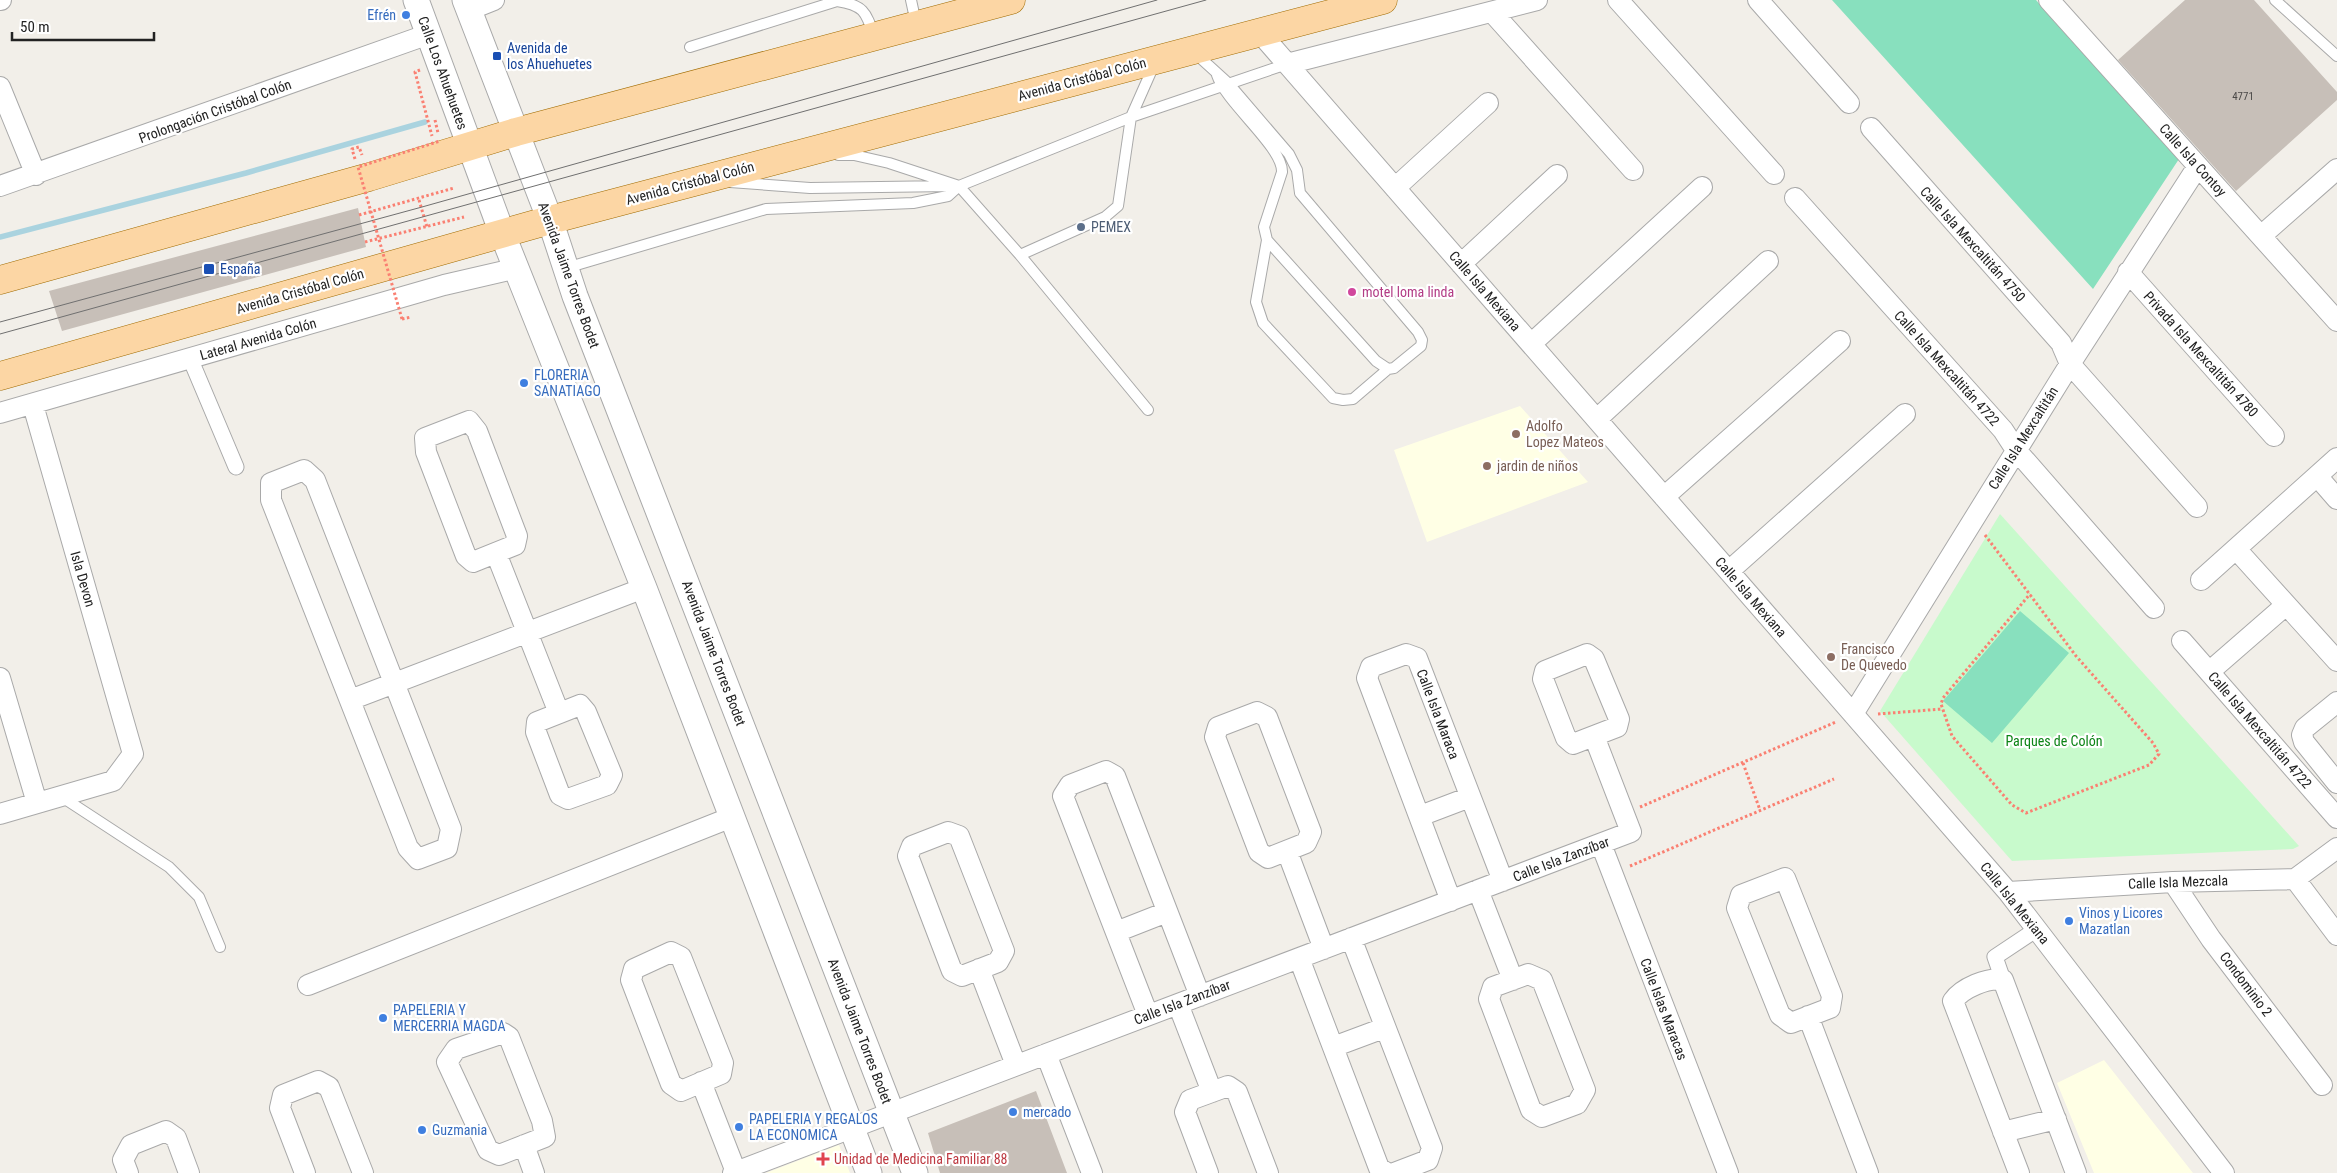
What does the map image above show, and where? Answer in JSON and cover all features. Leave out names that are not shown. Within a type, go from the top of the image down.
[{"type":"main road","points":[[0,280],[439,148],[470,146],[516,132],[875,37],[914,13],[1011,0]]},
{"type":"main road","name":"Avenida Cristóbal Colón","points":[[0,376],[502,233],[1192,50],[1261,34],[1383,0]]},
{"type":"street","name":"Calle Los Ahuehuetes","points":[[416,0],[470,146]]},
{"type":"street","points":[[494,0],[467,5],[516,132]]},
{"type":"street","points":[[1287,64],[1536,0]]},
{"type":"street","points":[[1618,0],[1774,174]]},
{"type":"street","points":[[1758,0],[1849,103]]},
{"type":"street","name":"Calle Isla Contoy","points":[[2049,0],[2261,236],[2335,314]]},
{"type":"street","points":[[1492,12],[1633,170]]},
{"type":"street","name":"Prolongación Cristóbal Colón","points":[[0,186],[36,175],[429,34]]},
{"type":"street","name":"Calle Isla Mexiana","points":[[1261,34],[2008,892],[2224,1173]]},
{"type":"street","points":[[0,87],[36,175]]},
{"type":"street","points":[[1395,188],[1488,103]]},
{"type":"street","name":"Calle Isla Mexcaltitán 4750","points":[[1871,128],[2061,343],[2070,364],[2197,507]]},
{"type":"street","name":"Avenida Jaime Torres Bodet","points":[[516,132],[550,220],[579,306],[915,1173]]},
{"type":"street","points":[[470,146],[502,233],[518,268],[644,588],[869,1173]]},
{"type":"street","name":"Calle Isla Mexcaltitán","points":[[1853,714],[2070,364],[2198,166]]},
{"type":"street","points":[[2261,236],[2337,169]]},
{"type":"street","points":[[1462,264],[1557,175]]},
{"type":"street","points":[[1531,344],[1702,187]]},
{"type":"street","name":"Calle Isla Mexcaltitán 4722","points":[[1795,198],[2003,430],[2016,450],[2154,608]]},
{"type":"street","points":[[1596,419],[1768,261]]},
{"type":"street","name":"Lateral Avenida Colón","points":[[0,413],[34,405],[444,285],[518,268]]},
{"type":"street","name":"Privada Isla Mexcaltitán 4780","points":[[2128,272],[2274,436]]},
{"type":"street","points":[[1664,497],[1840,341]]},
{"type":"street","points":[[190,358],[236,467]]},
{"type":"street","name":"Isla Devon","points":[[34,405],[133,754],[113,781],[62,796]]},
{"type":"street","points":[[1729,571],[1905,414]]},
{"type":"street","points":[[470,421],[477,431],[517,536],[515,545],[496,554],[473,562],[466,556],[426,452],[425,438],[470,421]]},
{"type":"street","points":[[2201,580],[2337,458]]},
{"type":"street","points":[[304,470],[315,480],[451,829],[447,848],[418,859],[408,848],[350,700],[270,500],[271,483],[304,470]]},
{"type":"street","points":[[2317,476],[2337,499]]},
{"type":"street","points":[[2236,548],[2337,661]]},
{"type":"street","points":[[496,554],[559,713]]},
{"type":"street","points":[[350,700],[644,588]]},
{"type":"street","points":[[2210,672],[2286,605]]},
{"type":"street","name":"Calle Isla Mexcaltitán 4722","points":[[2182,641],[2337,818]]},
{"type":"street","name":"Calle Isla Maraca","points":[[1452,901],[1367,678],[1371,667],[1406,654],[1417,658],[1502,881]]},
{"type":"street","points":[[1587,654],[1594,659],[1619,719],[1617,727],[1594,736],[1573,744],[1566,738],[1543,679],[1545,671],[1587,654]]},
{"type":"street","points":[[0,678],[37,804]]},
{"type":"street","points":[[2337,702],[2305,728],[2302,735],[2304,742],[2337,782]]},
{"type":"street","points":[[580,705],[586,712],[612,775],[607,785],[568,799],[560,795],[536,732],[537,722],[559,713],[580,705]]},
{"type":"street","points":[[1257,712],[1267,717],[1312,832],[1306,843],[1286,851],[1268,858],[1259,852],[1215,737],[1218,727],[1257,712]]},
{"type":"street","points":[[1594,736],[1626,813]]},
{"type":"street","points":[[1148,1015],[1063,796],[1070,785],[1106,771],[1115,776],[1200,996]]},
{"type":"street","points":[[0,814],[62,796]]},
{"type":"street","points":[[1420,816],[1470,797]]},
{"type":"street","name":"Calle Isla Zanzíbar","points":[[735,1172],[1632,832],[1626,813]]},
{"type":"street","points":[[308,985],[732,817]]},
{"type":"street","points":[[948,832],[959,836],[1004,951],[998,962],[979,969],[962,976],[952,971],[908,856],[912,846],[948,832]]},
{"type":"street","name":"Calle Islas Maracas","points":[[1600,844],[1728,1173]]},
{"type":"street","points":[[2337,848],[2295,879],[2337,935]]},
{"type":"street","points":[[1286,851],[1324,949]]},
{"type":"street","points":[[1786,878],[1832,996],[1830,1008],[1808,1016],[1791,1023],[1780,1015],[1737,908],[1741,894],[1786,878]]},
{"type":"street","name":"Calle Isla Mezcala","points":[[2008,892],[2172,882],[2295,879]]},
{"type":"street","name":"Condominio 2","points":[[2172,882],[2211,939],[2322,1085]]},
{"type":"street","points":[[1478,890],[1512,980]]},
{"type":"street","points":[[1116,932],[1168,912]]},
{"type":"street","points":[[2037,929],[1995,957],[2076,1173]]},
{"type":"street","points":[[1351,938],[1384,1028],[1432,1148],[1428,1160],[1394,1173]]},
{"type":"street","points":[[670,952],[681,956],[723,1063],[721,1074],[701,1082],[681,1091],[671,1084],[631,980],[634,969],[670,952]]},
{"type":"street","points":[[1299,958],[1379,1168],[1387,1173]]},
{"type":"street","points":[[979,969],[1016,1065]]},
{"type":"street","points":[[1528,974],[1542,980],[1585,1090],[1577,1104],[1542,1117],[1531,1110],[1489,999],[1493,987],[1512,980],[1528,974]]},
{"type":"street","points":[[2003,980],[1995,978],[1958,993],[1953,1001],[2019,1173]]},
{"type":"street","points":[[1178,1004],[1212,1092]]},
{"type":"street","points":[[1808,1016],[1868,1173]]},
{"type":"street","points":[[1333,1047],[1384,1028]]},
{"type":"street","points":[[503,1034],[509,1037],[542,1121],[545,1137],[524,1145],[499,1155],[488,1150],[447,1062],[456,1049],[503,1034]]},
{"type":"street","points":[[1046,1054],[1092,1173]]},
{"type":"street","points":[[305,1173],[280,1108],[283,1095],[318,1081],[329,1087],[363,1173]]},
{"type":"street","points":[[701,1082],[735,1172]]},
{"type":"street","points":[[1208,1173],[1185,1112],[1190,1100],[1228,1086],[1237,1092],[1268,1173]]},
{"type":"street","points":[[2003,1132],[2056,1119]]},
{"type":"street","points":[[128,1173],[123,1160],[131,1145],[166,1131],[176,1138],[189,1173]]},
{"type":"street","points":[[524,1145],[534,1173]]},
{"type":"lane","points":[[2275,0],[2337,56]]},
{"type":"lane","points":[[690,47],[837,1],[856,4],[868,16],[875,37]]},
{"type":"lane","points":[[1192,50],[1225,86],[1282,164],[1282,172],[1264,227],[1266,240],[1256,302],[1263,323],[1333,398],[1353,399],[1388,369],[1394,368],[1419,348],[1422,340],[1418,332],[1300,193],[1297,170],[1292,159],[1225,86]]},
{"type":"lane","points":[[1020,255],[1106,217],[1115,210],[1121,200],[1131,117],[1156,60]]},
{"type":"lane","points":[[566,268],[766,209],[913,204],[948,196],[959,186],[1131,117],[1287,64]]},
{"type":"lane","points":[[798,156],[854,155],[889,163],[959,186],[1020,255],[1148,410]]},
{"type":"lane","points":[[704,180],[810,188],[959,186]]},
{"type":"lane","points":[[1266,240],[1376,361],[1388,369]]},
{"type":"lane","points":[[62,796],[169,867],[198,896],[220,947]]},
{"type":"path","points":[[425,78],[423,69],[415,72],[439,148]]},
{"type":"path","points":[[434,114],[439,148]]},
{"type":"path","points":[[402,320],[358,167],[439,148]]},
{"type":"path","points":[[359,215],[419,200],[454,188]]},
{"type":"path","points":[[419,200],[426,227]]},
{"type":"path","points":[[365,242],[464,217]]},
{"type":"path","points":[[1973,519],[2030,594],[2076,656],[2153,743],[2159,754],[2150,765],[2026,813],[2012,805],[1952,736],[1941,704],[1943,698],[2030,594]]},
{"type":"path","points":[[1626,813],[1853,714],[1895,714],[1942,709]]},
{"type":"path","points":[[1743,763],[1760,810]]},
{"type":"path","points":[[1626,867],[1834,779]]},
{"type":"shaded area","name":"jardin de niños","points":[[1520,406],[1588,482],[1427,542],[1394,450]]},
{"type":"shaded area","points":[[2104,1060],[2193,1173],[2094,1173],[2057,1083]]},
{"type":"shaded area","name":"Unidad de Medicina Familiar 88","points":[[839,1145],[850,1173],[766,1173]]},
{"type":"green space","points":[[1832,0],[2036,0],[2179,159],[2093,289]]},
{"type":"green space","name":"Parques de Colón","points":[[2000,514],[2299,846],[2293,849],[2012,861],[1880,711]]},
{"type":"green space","points":[[2020,611],[2069,653],[1992,743],[1943,701]]},
{"type":"building","points":[[2185,0],[2254,0],[2337,92],[2337,100],[2236,191],[2118,60]]},
{"type":"building","name":"España","points":[[358,208],[366,247],[62,331],[49,291]]},
{"type":"building","name":"mercado","points":[[1036,1091],[1067,1173],[940,1173],[928,1133]]},
{"type":"waterway","points":[[0,237],[246,173],[425,122]]},
{"type":"tram line","points":[[0,322],[422,207],[1157,0]]},
{"type":"tram line","points":[[0,334],[1206,0]]},
{"type":"place","name":"Efrén","points":[[406,15]]},
{"type":"place","name":"Avenida de los Ahuehuetes","points":[[497,56]]},
{"type":"place","name":"PEMEX","points":[[1081,227]]},
{"type":"place","name":"España","points":[[209,269]]},
{"type":"place","name":"motel loma linda","points":[[1352,292]]},
{"type":"place","name":"FLORERIA SANATIAGO","points":[[524,383]]},
{"type":"place","name":"Adolfo Lopez Mateos","points":[[1516,434]]},
{"type":"place","name":"jardin de niños","points":[[1487,466]]},
{"type":"place","name":"Francisco De Quevedo","points":[[1831,657]]},
{"type":"place","name":"Vinos y Licores Mazatlan","points":[[2069,921]]},
{"type":"place","name":"PAPELERIA Y MERCERRIA MAGDA","points":[[383,1018]]},
{"type":"place","name":"mercado","points":[[1013,1112]]},
{"type":"place","name":"PAPELERIA Y REGALOS LA ECONOMICA","points":[[739,1127]]},
{"type":"place","name":"Guzmania","points":[[422,1130]]},
{"type":"place","name":"Unidad de Medicina Familiar 88","points":[[823,1159]]}]
